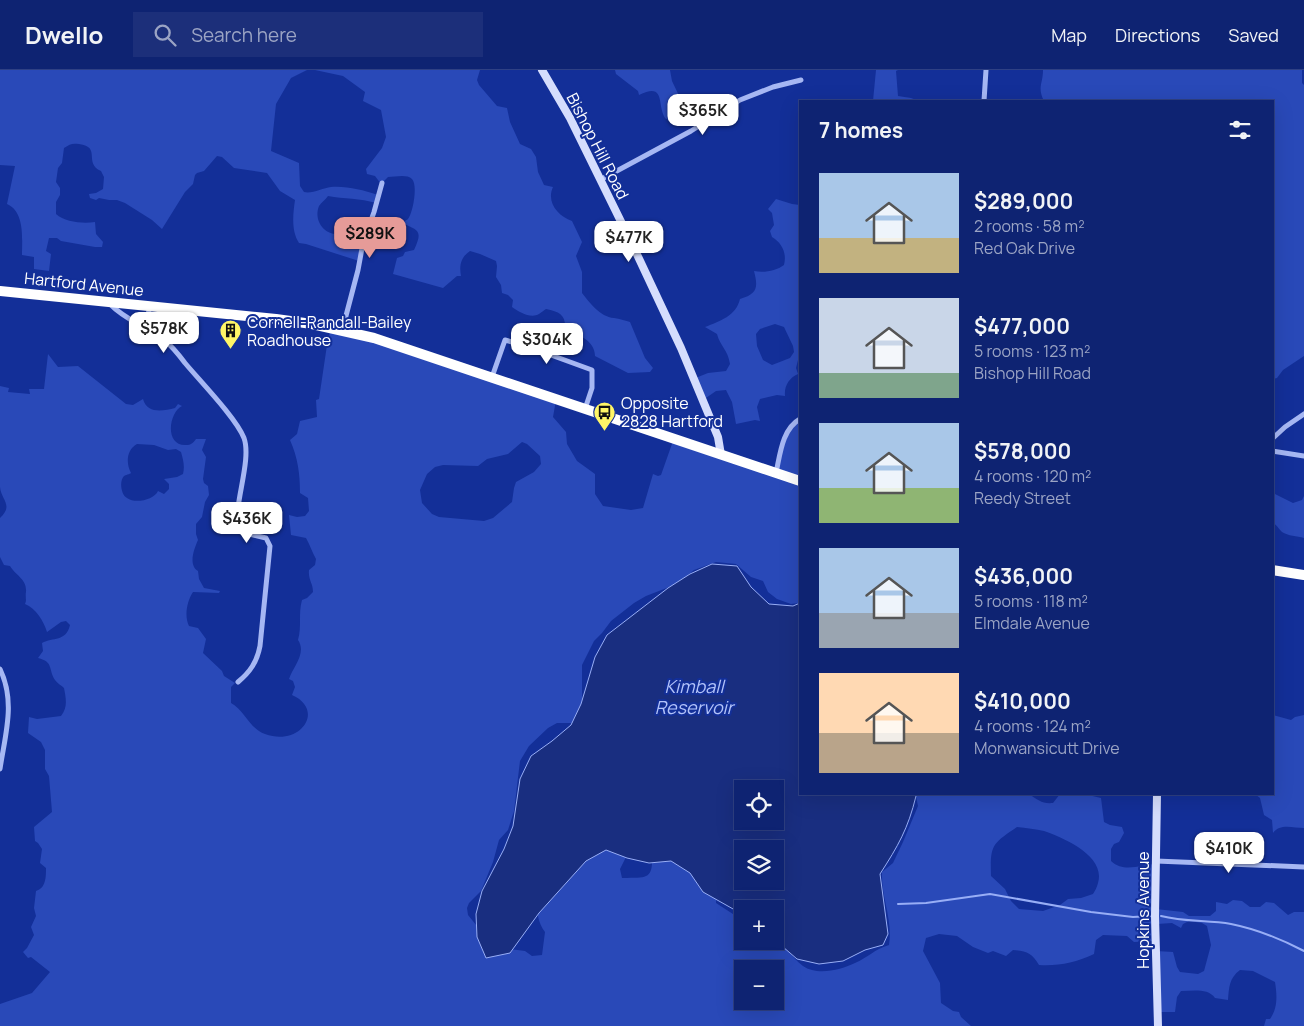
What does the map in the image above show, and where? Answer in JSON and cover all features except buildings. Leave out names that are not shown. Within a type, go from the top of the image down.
[{"type":"highway","name":"Hartford Avenue","points":[[0,291],[276,319],[312,324],[374,338],[799,482]]},
{"type":"highway","points":[[1274,570],[1304,575]]},
{"type":"street","name":"Bishop Hill Road","points":[[542,70],[570,118],[667,316],[718,437],[721,455]]},
{"type":"street","points":[[984,100],[986,70]]},
{"type":"street","points":[[600,180],[691,131],[740,100],[772,87],[801,80]]},
{"type":"street","points":[[342,331],[363,243],[382,183]]},
{"type":"street","points":[[108,302],[118,312],[166,341],[237,427],[245,442],[244,478],[237,508],[238,530],[266,538],[270,546],[260,646],[256,662],[238,682]]},
{"type":"street","points":[[145,328],[150,306]]},
{"type":"street","points":[[492,377],[505,340],[529,346],[592,370],[592,388],[585,409]]},
{"type":"street","points":[[1274,437],[1304,414]]},
{"type":"street","points":[[776,474],[785,438],[795,422],[799,420]]},
{"type":"street","points":[[1274,451],[1304,456]]},
{"type":"street","points":[[0,669],[7,689],[9,708],[0,769]]},
{"type":"street","name":"Hopkins Avenue","points":[[1157,795],[1158,1026]]},
{"type":"street","points":[[1156,861],[1304,867]]},
{"type":"shaded area","points":[[0,70],[307,70],[291,78],[276,104],[271,151],[299,163],[300,186],[304,192],[337,187],[378,195],[376,203],[328,196],[319,206],[319,222],[330,233],[340,234],[346,243],[360,247],[359,261],[299,243],[294,228],[295,200],[280,191],[267,173],[234,168],[222,157],[217,156],[204,171],[195,175],[193,184],[185,192],[162,229],[152,220],[125,203],[117,200],[99,198],[96,200],[90,198],[89,194],[103,189],[104,177],[101,171],[93,164],[90,148],[75,144],[64,148],[62,163],[58,168],[56,182],[60,188],[60,195],[56,202],[56,214],[74,222],[95,222],[96,234],[103,242],[102,247],[49,238],[46,251],[51,254],[49,271],[34,269],[34,257],[22,255],[20,219],[13,208],[7,204],[15,166],[0,165]]},
{"type":"shaded area","points":[[315,70],[480,70],[477,80],[479,85],[497,106],[507,108],[510,122],[520,144],[531,149],[536,157],[538,172],[544,185],[553,187],[551,193],[552,203],[562,216],[572,221],[582,242],[576,256],[582,272],[582,293],[604,315],[630,322],[645,358],[653,368],[650,372],[628,373],[595,356],[589,342],[565,329],[563,317],[555,311],[546,309],[532,316],[512,307],[513,300],[508,295],[502,293],[501,285],[496,277],[496,261],[480,254],[470,251],[467,253],[461,262],[461,276],[457,276],[443,288],[393,274],[397,258],[403,256],[405,252],[414,250],[419,235],[412,228],[401,223],[408,219],[412,211],[415,193],[414,182],[410,177],[401,176],[388,177],[381,184],[375,176],[367,174],[366,169],[382,148],[386,137],[381,110],[363,101],[365,92],[343,76]]},
{"type":"shaded area","points":[[615,70],[670,70],[672,81],[682,102],[675,121],[666,119],[657,93],[654,91],[639,95],[638,91],[616,74]]},
{"type":"shaded area","points":[[876,70],[898,70],[896,71],[898,96],[916,100],[873,100]]},
{"type":"shaded area","points":[[1043,70],[1302,70],[1302,83],[1304,85],[1304,356],[1283,370],[1277,378],[1274,379],[1274,100],[1044,100],[1041,89]]},
{"type":"shaded area","points":[[776,199],[799,205],[799,356],[796,368],[798,374],[788,383],[785,389],[785,396],[777,395],[760,399],[757,407],[760,421],[755,420],[736,424],[732,402],[726,390],[716,391],[703,400],[693,379],[708,373],[726,371],[730,364],[728,355],[717,334],[705,327],[727,317],[735,310],[740,299],[753,292],[756,286],[754,271],[770,271],[784,265],[785,256],[783,249],[779,242],[772,237],[770,231],[774,225],[772,213],[768,209]],"holes":[[[775,324],[784,327],[794,352],[790,358],[772,365],[763,360],[757,346],[756,334],[760,329]]]},
{"type":"shaded area","points":[[331,328],[556,400],[553,417],[566,432],[567,444],[577,461],[595,474],[595,494],[603,506],[631,510],[643,508],[653,474],[661,475],[673,441],[775,473],[785,436],[799,421],[799,603],[791,604],[777,599],[768,592],[763,581],[751,577],[736,564],[716,562],[694,570],[677,584],[646,596],[611,621],[594,641],[582,665],[582,701],[578,716],[573,723],[557,723],[548,728],[529,746],[520,761],[514,811],[508,830],[499,840],[493,862],[481,891],[469,903],[467,908],[468,915],[494,947],[525,951],[532,956],[542,955],[545,932],[538,916],[537,887],[589,842],[626,857],[620,869],[622,878],[639,878],[648,875],[652,866],[652,849],[664,850],[716,894],[716,903],[734,915],[734,950],[784,950],[784,945],[799,963],[809,969],[815,971],[836,970],[855,963],[889,945],[890,936],[882,872],[893,863],[918,806],[916,796],[910,797],[905,795],[1031,795],[1040,801],[1053,803],[1059,795],[1088,795],[1101,798],[1104,822],[1122,827],[1124,833],[1119,842],[1114,844],[1111,849],[1111,861],[1121,867],[1155,864],[1156,909],[1183,912],[1189,916],[1210,916],[1216,911],[1216,902],[1227,904],[1233,900],[1242,901],[1250,907],[1260,907],[1266,902],[1274,903],[1288,915],[1294,912],[1304,912],[1304,1026],[1264,1026],[1266,1019],[1270,1019],[1273,1015],[1276,1006],[1275,982],[1253,971],[1240,970],[1236,973],[1230,984],[1228,1000],[1215,998],[1204,991],[1181,991],[1177,997],[1175,1012],[1158,1012],[1156,951],[1173,952],[1180,972],[1198,974],[1204,971],[1211,945],[1207,926],[1202,923],[1189,921],[1183,924],[1181,928],[1172,923],[1157,924],[1155,941],[1134,942],[1127,936],[1103,935],[1096,940],[1094,954],[1074,962],[1053,965],[1039,965],[1029,953],[1022,951],[1013,950],[1006,956],[993,951],[988,953],[973,947],[957,936],[939,934],[926,938],[923,951],[940,983],[941,1003],[953,1011],[959,1012],[961,1017],[971,1026],[0,1026],[0,1004],[32,993],[50,972],[31,957],[28,958],[23,952],[34,935],[31,927],[36,916],[34,908],[36,891],[44,885],[46,875],[46,868],[40,863],[42,849],[35,841],[34,827],[52,812],[49,776],[45,769],[45,750],[41,742],[28,733],[29,717],[37,719],[61,716],[65,709],[64,688],[55,680],[49,664],[38,658],[43,651],[42,643],[62,637],[70,625],[66,621],[61,622],[47,632],[39,616],[25,604],[25,584],[10,566],[4,565],[0,557],[0,518],[6,509],[6,502],[0,487],[0,386],[9,388],[8,392],[30,394],[29,389],[44,389],[48,354],[58,367],[78,366],[126,404],[133,405],[143,399],[148,407],[156,410],[175,408],[178,404],[182,406],[174,415],[172,421],[171,428],[174,440],[179,444],[189,445],[196,439],[206,439],[202,450],[206,457],[203,479],[204,483],[208,486],[209,495],[205,502],[202,517],[196,524],[198,540],[193,557],[193,565],[198,571],[199,579],[204,588],[220,591],[219,593],[193,592],[187,609],[187,622],[189,626],[198,628],[206,639],[203,653],[222,671],[224,676],[235,683],[231,687],[231,703],[240,710],[255,728],[265,734],[278,737],[289,736],[298,731],[308,717],[307,709],[302,702],[292,695],[295,687],[293,681],[289,679],[300,655],[301,650],[298,640],[301,605],[302,600],[313,592],[309,570],[315,565],[316,559],[306,538],[291,535],[289,515],[305,516],[309,511],[308,498],[300,493],[298,466],[290,440],[297,434],[300,421],[317,417],[316,400],[319,399]],"holes":[[[522,442],[540,456],[541,464],[534,472],[516,482],[512,502],[493,518],[484,521],[439,517],[432,514],[422,503],[420,490],[427,474],[435,467],[443,465],[478,466],[487,459],[508,454]],[[137,444],[154,445],[168,450],[176,449],[181,452],[184,465],[183,474],[164,479],[169,484],[169,489],[164,494],[158,491],[149,499],[130,500],[122,491],[121,484],[122,478],[131,473],[128,466],[129,453]],[[1017,827],[1034,829],[1062,838],[1082,849],[1090,857],[1096,864],[1099,873],[1098,883],[1093,894],[1081,898],[1068,899],[1060,905],[1043,911],[1019,909],[1011,901],[1005,889],[991,876],[992,851],[998,842]]]},
{"type":"shaded area","points":[[1274,494],[1293,503],[1302,500],[1304,496],[1304,538],[1284,533],[1274,524]]},
{"type":"shaded area","points":[[1274,715],[1291,720],[1304,715],[1304,828],[1283,827],[1273,833],[1272,820],[1264,815],[1260,798],[1256,795],[1274,795]]},
{"type":"water","name":"Kimball Reservoir","points":[[712,564],[737,566],[751,587],[769,604],[793,606],[799,603],[799,795],[916,796],[902,837],[880,874],[888,934],[883,945],[865,950],[843,961],[819,964],[797,959],[784,948],[784,900],[734,900],[734,909],[703,892],[690,873],[671,861],[649,863],[627,858],[606,850],[586,861],[539,913],[510,953],[486,958],[477,937],[476,914],[482,891],[504,849],[513,826],[520,779],[531,756],[571,725],[581,704],[595,657],[607,635],[668,588],[690,574]]},
{"type":"waterway","points":[[898,904],[926,903],[990,894],[1091,912],[1133,917],[1150,916]]},
{"type":"waterway","points":[[1161,916],[1240,926],[1286,942],[1304,951]]},
{"type":"place","name":"Cornell-Randall-Bailey Roadhouse","points":[[231,350]]},
{"type":"place","name":"Opposite 2828 Hartford","points":[[605,431]]}]
